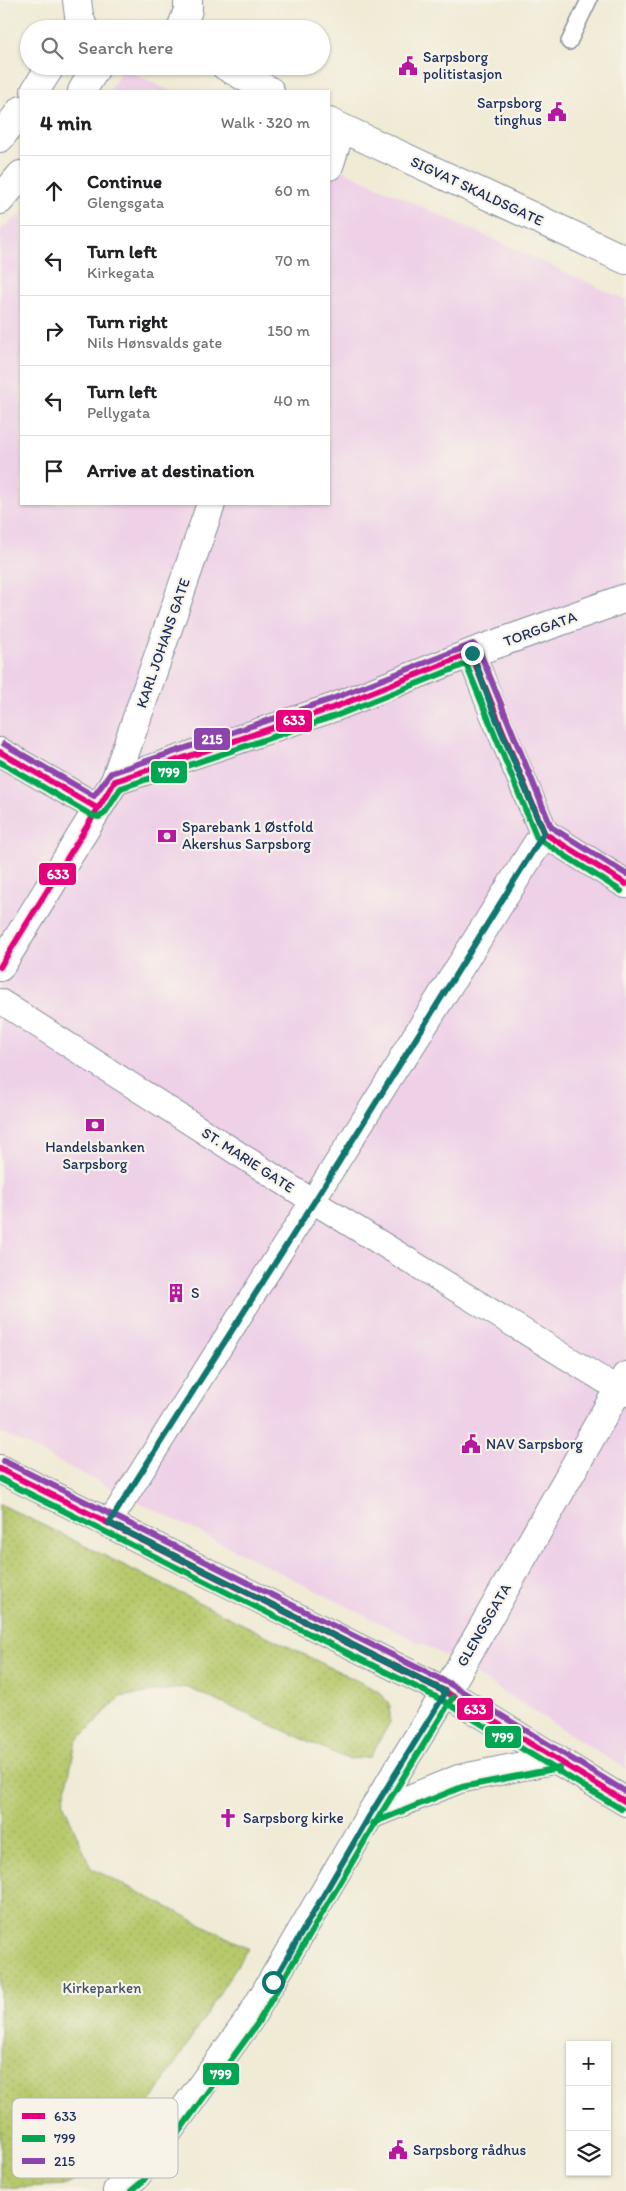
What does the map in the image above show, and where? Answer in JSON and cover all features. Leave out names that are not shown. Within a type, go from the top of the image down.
[{"type":"street","points":[[184,20],[188,10],[188,0]]},
{"type":"street","points":[[36,90],[45,75]]},
{"type":"street","points":[[83,90],[92,75]]},
{"type":"street","points":[[241,75],[268,90]]},
{"type":"street","points":[[0,138],[20,111]]},
{"type":"street","points":[[330,159],[335,126]]},
{"type":"street","name":"SIGVAT SKALDSGATE","points":[[335,126],[626,260]]},
{"type":"street","points":[[0,200],[20,176]]},
{"type":"street","name":"KARL JOHANS GATE","points":[[0,967],[114,781],[212,505]]},
{"type":"street","name":"TORGGATA","points":[[114,781],[335,707],[472,653],[626,598]]},
{"type":"street","points":[[472,653],[493,711],[544,833],[626,884]]},
{"type":"street","points":[[0,752],[97,808]]},
{"type":"street","points":[[109,1523],[314,1202],[544,833]]},
{"type":"street","name":"ST. MARIE GATE","points":[[0,1002],[314,1202],[623,1386]]},
{"type":"street","name":"GLENGSGATA","points":[[178,2119],[254,2012],[370,1815],[446,1692],[623,1386]]},
{"type":"street","points":[[0,1469],[446,1692],[626,1802]]},
{"type":"street","points":[[370,1815],[459,1779],[557,1759]]},
{"type":"lane","points":[[569,42],[589,0]]},
{"type":"shaded area","points":[[119,75],[136,75],[169,90],[110,90]]},
{"type":"shaded area","points":[[330,164],[626,300],[626,1769],[446,1656],[0,1432],[0,230],[20,215],[20,505],[330,505]]},
{"type":"green space","name":"Kirkeparken","points":[[0,1504],[380,1692],[390,1706],[390,1722],[370,1757],[348,1759],[186,1687],[120,1697],[76,1742],[63,1803],[91,1868],[248,1948],[153,2098],[12,2098],[12,2178],[79,2178],[67,2185],[0,2188]]},
{"type":"transit line","name":"215","points":[[4,744],[94,796],[111,773],[332,699],[473,644],[479,650],[551,827],[626,874]]},
{"type":"transit line","name":"633","points":[[471,653],[544,833],[626,884]]},
{"type":"transit line","name":"633","points":[[115,781],[335,707],[471,653]]},
{"type":"transit line","name":"799","points":[[0,762],[93,816],[99,817],[104,814],[121,788],[338,715],[466,664],[537,838],[621,891]]},
{"type":"transit line","name":"633","points":[[0,752],[97,808]]},
{"type":"transit line","name":"633","points":[[0,967],[115,781]]},
{"type":"transit line","name":"215","points":[[4,1461],[450,1684],[626,1792]]},
{"type":"transit line","name":"633","points":[[0,1469],[446,1692],[626,1802]]},
{"type":"transit line","name":"799","points":[[0,1479],[442,1700],[621,1809]]},
{"type":"transit line","name":"799","points":[[178,2133],[257,2024],[377,1820],[453,1697]]},
{"type":"transit line","name":"799","points":[[373,1823],[462,1787],[559,1768]]},
{"type":"transit line","name":"799","points":[[131,2191],[145,2178]]},
{"type":"place","name":"Sarpsborg politistasjon","points":[[408,66]]},
{"type":"place","name":"Sarpsborg tinghus","points":[[557,112]]},
{"type":"place","name":"Sparebank 1 Østfold Akershus Sarpsborg","points":[[167,836]]},
{"type":"place","name":"Handelsbanken Sarpsborg","points":[[95,1125]]},
{"type":"place","name":"S","points":[[176,1293]]},
{"type":"place","name":"NAV Sarpsborg","points":[[471,1444]]},
{"type":"place","name":"Sarpsborg kirke","points":[[228,1818]]},
{"type":"place","name":"Sarpsborg rådhus","points":[[398,2150]]},
{"type":"route","points":[[273,1982],[370,1815],[446,1692],[109,1523],[314,1202],[544,833],[493,711],[472,653]]}]
